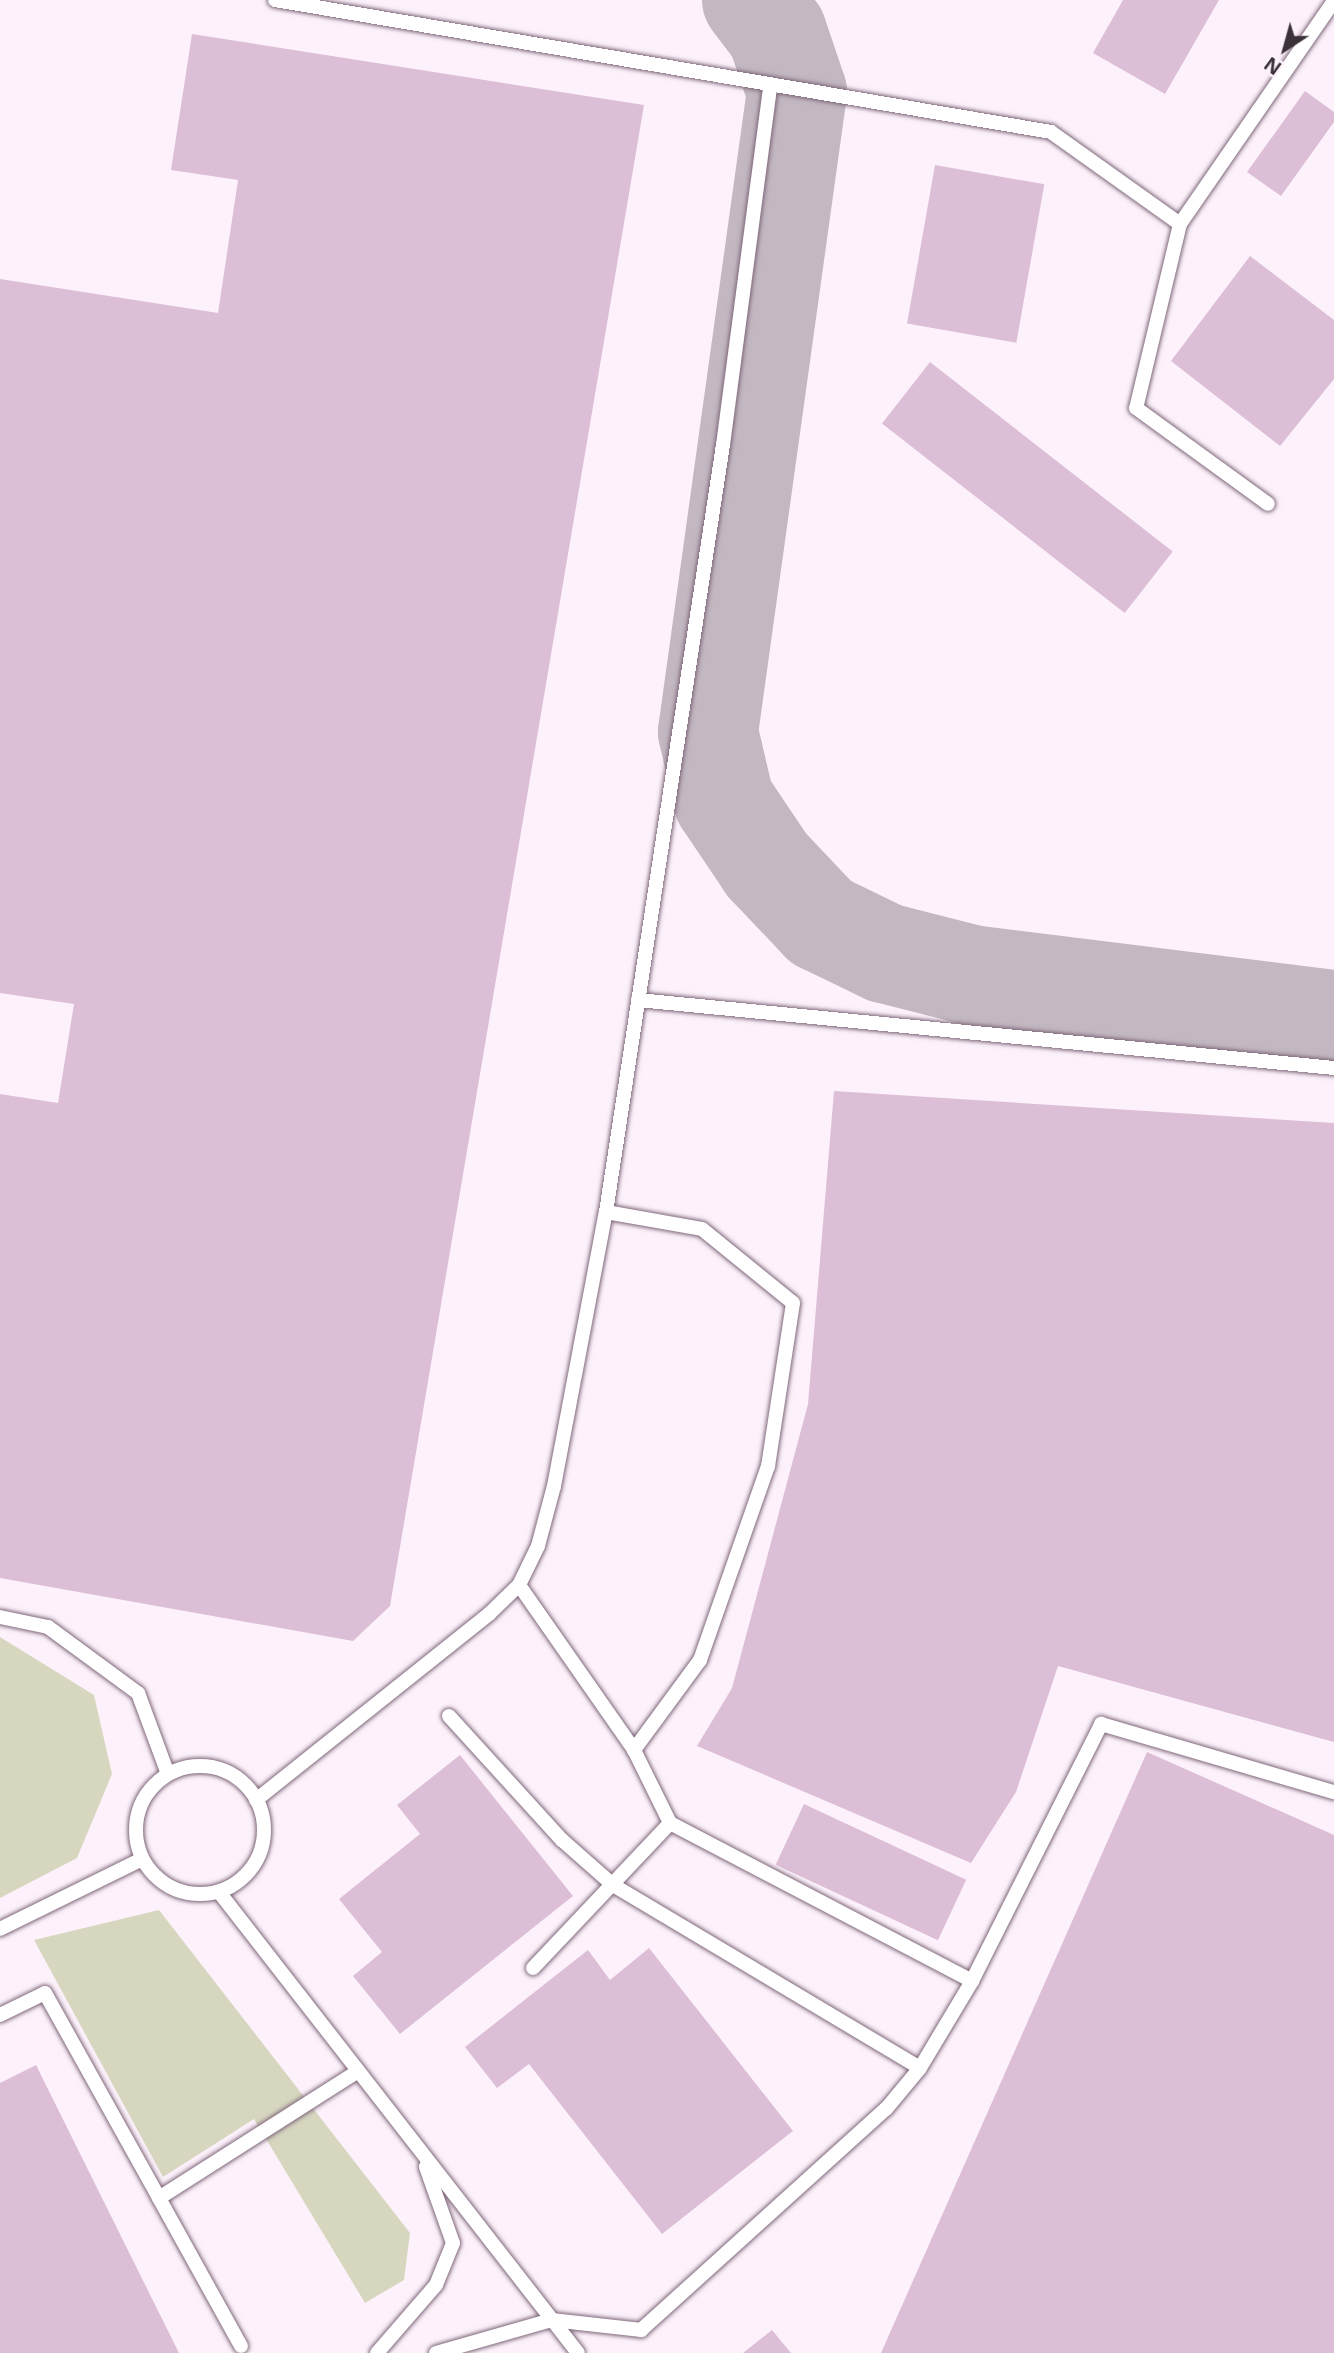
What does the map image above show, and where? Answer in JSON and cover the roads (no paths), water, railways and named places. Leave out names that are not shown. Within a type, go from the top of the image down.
[{"type":"lane","points":[[275,0],[1051,132],[1180,225]]},
{"type":"lane","points":[[1269,504],[1136,408],[1180,225],[1334,1]]},
{"type":"lane","points":[[256,1800],[489,1614],[519,1585],[538,1546],[554,1486],[606,1212],[721,458],[770,86]]},
{"type":"lane","points":[[638,1000],[1334,1068]]},
{"type":"lane","points":[[606,1212],[702,1229],[793,1303],[768,1466],[705,1647],[634,1751]]},
{"type":"lane","points":[[519,1585],[634,1751],[670,1823],[972,1981]]},
{"type":"lane","points":[[0,1618],[48,1627],[138,1693],[168,1774]]},
{"type":"lane","points":[[449,1716],[562,1840],[613,1885],[920,2067]]},
{"type":"lane","points":[[436,2353],[552,2320],[641,2330],[886,2109],[920,2067],[972,1981],[1101,1724],[1334,1792]]},
{"type":"lane","points":[[191,1766],[217,1768],[239,1780],[256,1800],[263,1817],[260,1854],[250,1871],[219,1892],[196,1895],[174,1889],[155,1877],[142,1859],[135,1835],[138,1811],[149,1790],[168,1774],[191,1766]]},
{"type":"lane","points":[[533,1968],[670,1823]]},
{"type":"lane","points":[[0,1929],[142,1859]]},
{"type":"lane","points":[[219,1892],[578,2353]]},
{"type":"lane","points":[[0,2015],[45,1993],[241,2346]]},
{"type":"lane","points":[[159,2198],[358,2071]]},
{"type":"lane","points":[[377,2353],[436,2285],[453,2243],[419,2149]]}]
